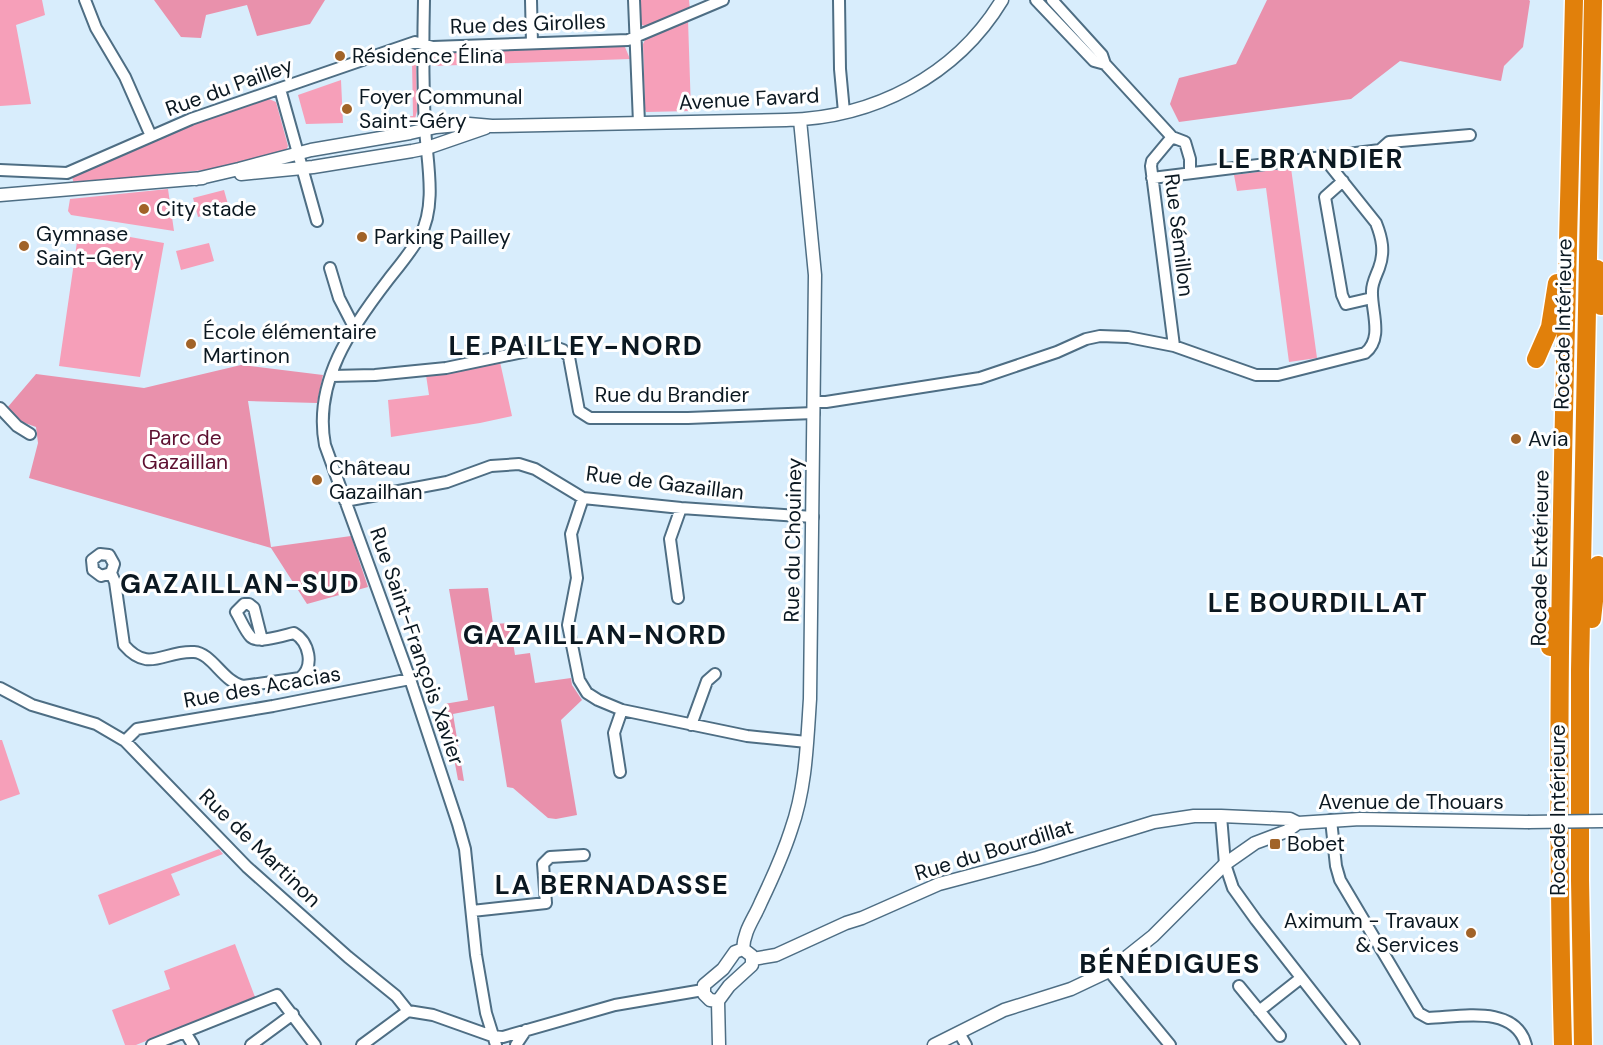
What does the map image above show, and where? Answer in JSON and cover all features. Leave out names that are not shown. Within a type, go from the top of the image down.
[{"type":"highway","name":"Rocade Extérieure","points":[[1563,1045],[1560,881],[1561,697],[1574,0]]},
{"type":"highway","name":"Rocade Intérieure","points":[[1583,1045],[1580,740],[1587,217],[1593,0]]},
{"type":"highway","points":[[1536,359],[1550,327],[1555,302],[1559,239],[1569,214]]},
{"type":"highway","points":[[1587,217],[1597,266],[1601,306]]},
{"type":"highway","points":[[1580,740],[1590,669],[1593,602],[1598,565]]},
{"type":"highway","points":[[1549,616],[1551,673],[1561,697]]},
{"type":"street","points":[[85,0],[96,28],[124,77],[150,136]]},
{"type":"street","name":"Rue Saint-François Xavier","points":[[424,0],[427,214],[421,235],[342,346],[322,406],[322,432],[410,679],[458,824],[465,849],[476,955],[494,1040]]},
{"type":"street","points":[[531,0],[532,43]]},
{"type":"street","points":[[634,0],[639,123]]},
{"type":"street","name":"Rue des Girolles","points":[[423,45],[433,47],[628,40],[723,0]]},
{"type":"street","points":[[839,0],[840,69],[844,112]]},
{"type":"street","name":"Avenue Favard","points":[[196,179],[298,153],[425,129],[469,124],[492,126],[800,120],[844,112],[881,101],[934,74],[958,56],[992,16],[1002,0]]},
{"type":"street","points":[[1036,0],[1094,61],[1105,64]]},
{"type":"street","points":[[1052,0],[1102,55],[1105,64],[1173,136],[1185,142],[1190,173]]},
{"type":"street","name":"Rue du Pailley","points":[[67,172],[191,119],[415,42],[423,45]]},
{"type":"street","points":[[280,89],[318,221]]},
{"type":"street","name":"Rue du Chouiney","points":[[743,949],[745,932],[760,904],[791,830],[804,780],[810,699],[815,275],[800,120]]},
{"type":"street","name":"Avenue Favard","points":[[196,179],[302,168],[427,148],[492,126]]},
{"type":"street","points":[[1152,178],[1380,150],[1389,142],[1470,135]]},
{"type":"street","name":"Rue Sémillon","points":[[1173,136],[1152,161],[1152,178],[1174,346]]},
{"type":"street","points":[[1324,158],[1376,223],[1381,234],[1382,256],[1373,284],[1372,298],[1346,304],[1342,295],[1325,197],[1343,182]]},
{"type":"street","points":[[0,170],[67,172],[67,190]]},
{"type":"street","points":[[0,195],[196,179]]},
{"type":"street","points":[[330,268],[339,298],[354,327]]},
{"type":"street","name":"Rue du Brandier","points":[[331,376],[375,375],[435,369],[552,346],[563,350],[569,357],[579,411],[590,418],[688,418],[814,407],[830,401],[980,378],[1100,336],[1128,337],[1174,346],[1256,375],[1278,375],[1365,353],[1371,348],[1376,336],[1372,298]]},
{"type":"street","points":[[0,408],[17,426],[30,434]]},
{"type":"street","name":"Rue de Gazaillan","points":[[345,501],[447,482],[491,466],[519,464],[536,469],[583,498],[681,508],[813,517]]},
{"type":"street","points":[[583,498],[571,534],[577,578],[568,618],[569,635],[579,680],[583,688],[598,700],[622,710],[747,736],[807,742]]},
{"type":"street","points":[[678,598],[670,539],[681,508]]},
{"type":"street","points":[[111,573],[116,582],[124,645],[139,659],[148,661],[196,652],[204,656],[235,685],[243,686],[272,684],[300,678],[307,673],[310,663],[301,637],[294,633],[262,640]]},
{"type":"street","points":[[691,724],[707,681],[715,674]]},
{"type":"street","name":"Rue des Acacias","points":[[125,741],[137,729],[273,706],[410,679]]},
{"type":"street","points":[[272,684],[273,706]]},
{"type":"street","name":"Rue de Martinon","points":[[0,688],[32,705],[96,724],[125,741],[247,867],[348,957],[396,996],[408,1011]]},
{"type":"street","points":[[620,772],[614,733],[622,710]]},
{"type":"street","name":"Rue du Bourdillat","points":[[753,959],[776,955],[939,884],[1154,822],[1194,816],[1221,816]]},
{"type":"street","points":[[1221,816],[1225,864],[1233,888],[1242,903],[1354,1045]]},
{"type":"street","name":"Avenue de Thouars","points":[[1221,816],[1290,819],[1298,823],[1331,820],[1603,821]]},
{"type":"street","points":[[1331,820],[1336,866],[1340,880],[1419,1013],[1428,1018],[1500,1017],[1516,1027],[1526,1045]]},
{"type":"street","points":[[940,1044],[958,1032],[1004,1010],[1071,989],[1109,971],[1153,936],[1225,864],[1255,843],[1287,831],[1298,823]]},
{"type":"street","points":[[472,911],[546,903],[543,864],[550,857],[584,855]]},
{"type":"street","points":[[703,990],[704,985],[723,969],[735,952],[743,949],[751,953],[752,965],[729,986],[718,1002],[719,1045]]},
{"type":"street","points":[[1109,971],[1164,1043]]},
{"type":"street","points":[[1259,1011],[1301,978]]},
{"type":"street","points":[[1239,986],[1280,1036]]},
{"type":"street","points":[[362,1045],[408,1011],[433,1015],[494,1040],[615,1005],[703,990]]},
{"type":"street","points":[[703,990],[710,1000],[718,1002]]},
{"type":"street","points":[[152,1045],[277,995],[315,1045]]},
{"type":"street","points":[[251,1045],[293,1014]]},
{"type":"street","points":[[516,1045],[526,1030]]},
{"type":"street","points":[[185,1032],[193,1045]]},
{"type":"street","points":[[958,1032],[966,1045]]},
{"type":"shaded area","points":[[0,0],[42,0],[45,15],[16,25],[31,104],[0,106]]},
{"type":"shaded area","points":[[640,0],[689,0],[690,10],[647,27],[640,24]]},
{"type":"shaded area","points":[[688,20],[691,111],[646,112],[643,44],[646,38]]},
{"type":"shaded area","points":[[625,47],[630,59],[432,66],[432,59],[438,53]]},
{"type":"shaded area","points":[[416,61],[417,111],[415,119],[395,128],[394,117],[413,116],[412,62]]},
{"type":"shaded area","points":[[341,80],[343,123],[306,124],[298,95]]},
{"type":"shaded area","points":[[269,99],[276,102],[288,146],[285,153],[209,173],[204,170],[74,185],[72,176],[180,129]]},
{"type":"shaded area","points":[[1291,168],[1317,358],[1289,362],[1266,188],[1237,191],[1234,175]]},
{"type":"shaded area","points":[[168,189],[174,231],[71,215],[68,211],[70,199]]},
{"type":"shaded area","points":[[224,190],[229,208],[198,217],[193,198]]},
{"type":"shaded area","points":[[79,228],[164,243],[140,377],[59,366]]},
{"type":"shaded area","points":[[209,243],[214,261],[181,270],[176,251]]},
{"type":"shaded area","points":[[500,362],[512,416],[391,437],[388,400],[429,395],[426,375]]},
{"type":"shaded area","points":[[0,740],[2,740],[20,794],[0,801]]},
{"type":"shaded area","points":[[219,849],[223,854],[171,874],[180,895],[109,925],[98,895]]},
{"type":"shaded area","points":[[235,944],[255,997],[136,1045],[125,1045],[112,1010],[170,989],[164,971]]},
{"type":"green space","points":[[154,0],[325,0],[310,24],[257,36],[247,5],[206,15],[201,38],[181,37]]},
{"type":"green space","points":[[1267,0],[1530,1],[1523,47],[1504,66],[1501,81],[1400,61],[1351,99],[1179,122],[1170,104],[1179,78],[1236,64]]},
{"type":"green space","name":"Parc de Gazaillan","points":[[241,365],[323,375],[317,403],[248,401],[271,547],[351,536],[368,587],[307,604],[271,548],[29,478],[38,443],[36,427],[22,422],[7,408],[36,374],[144,388]]},
{"type":"green space","points":[[488,588],[493,624],[510,623],[515,655],[530,653],[535,683],[571,678],[572,685],[582,700],[561,720],[577,815],[556,819],[548,818],[513,788],[507,787],[494,706],[453,714],[464,781],[458,780],[444,704],[468,700],[449,589]]},
{"type":"place","name":"Résidence Élina","points":[[340,56]]},
{"type":"place","name":"Foyer Communal Saint-Géry","points":[[347,109]]},
{"type":"place","name":"City stade","points":[[144,209]]},
{"type":"place","name":"Parking Pailley","points":[[362,237]]},
{"type":"place","name":"Gymnase Saint-Gery","points":[[24,246]]},
{"type":"place","name":"École élémentaire Martinon","points":[[191,344]]},
{"type":"place","name":"Avia","points":[[1516,439]]},
{"type":"place","name":"Château Gazailhan","points":[[317,480]]},
{"type":"place","name":"Bobet","points":[[1275,844]]},
{"type":"place","name":"Aximum - Travaux & Services","points":[[1471,933]]},
{"type":"district","name":"LE BRANDIER","points":[[1311,159]]},
{"type":"district","name":"LE PAILLEY-NORD","points":[[576,346]]},
{"type":"district","name":"GAZAILLAN-SUD","points":[[240,584]]},
{"type":"district","name":"LE BOURDILLAT","points":[[1318,603]]},
{"type":"district","name":"GAZAILLAN-NORD","points":[[595,635]]},
{"type":"district","name":"LA BERNADASSE","points":[[612,885]]},
{"type":"district","name":"BÉNÉDIGUES","points":[[1170,964]]}]
